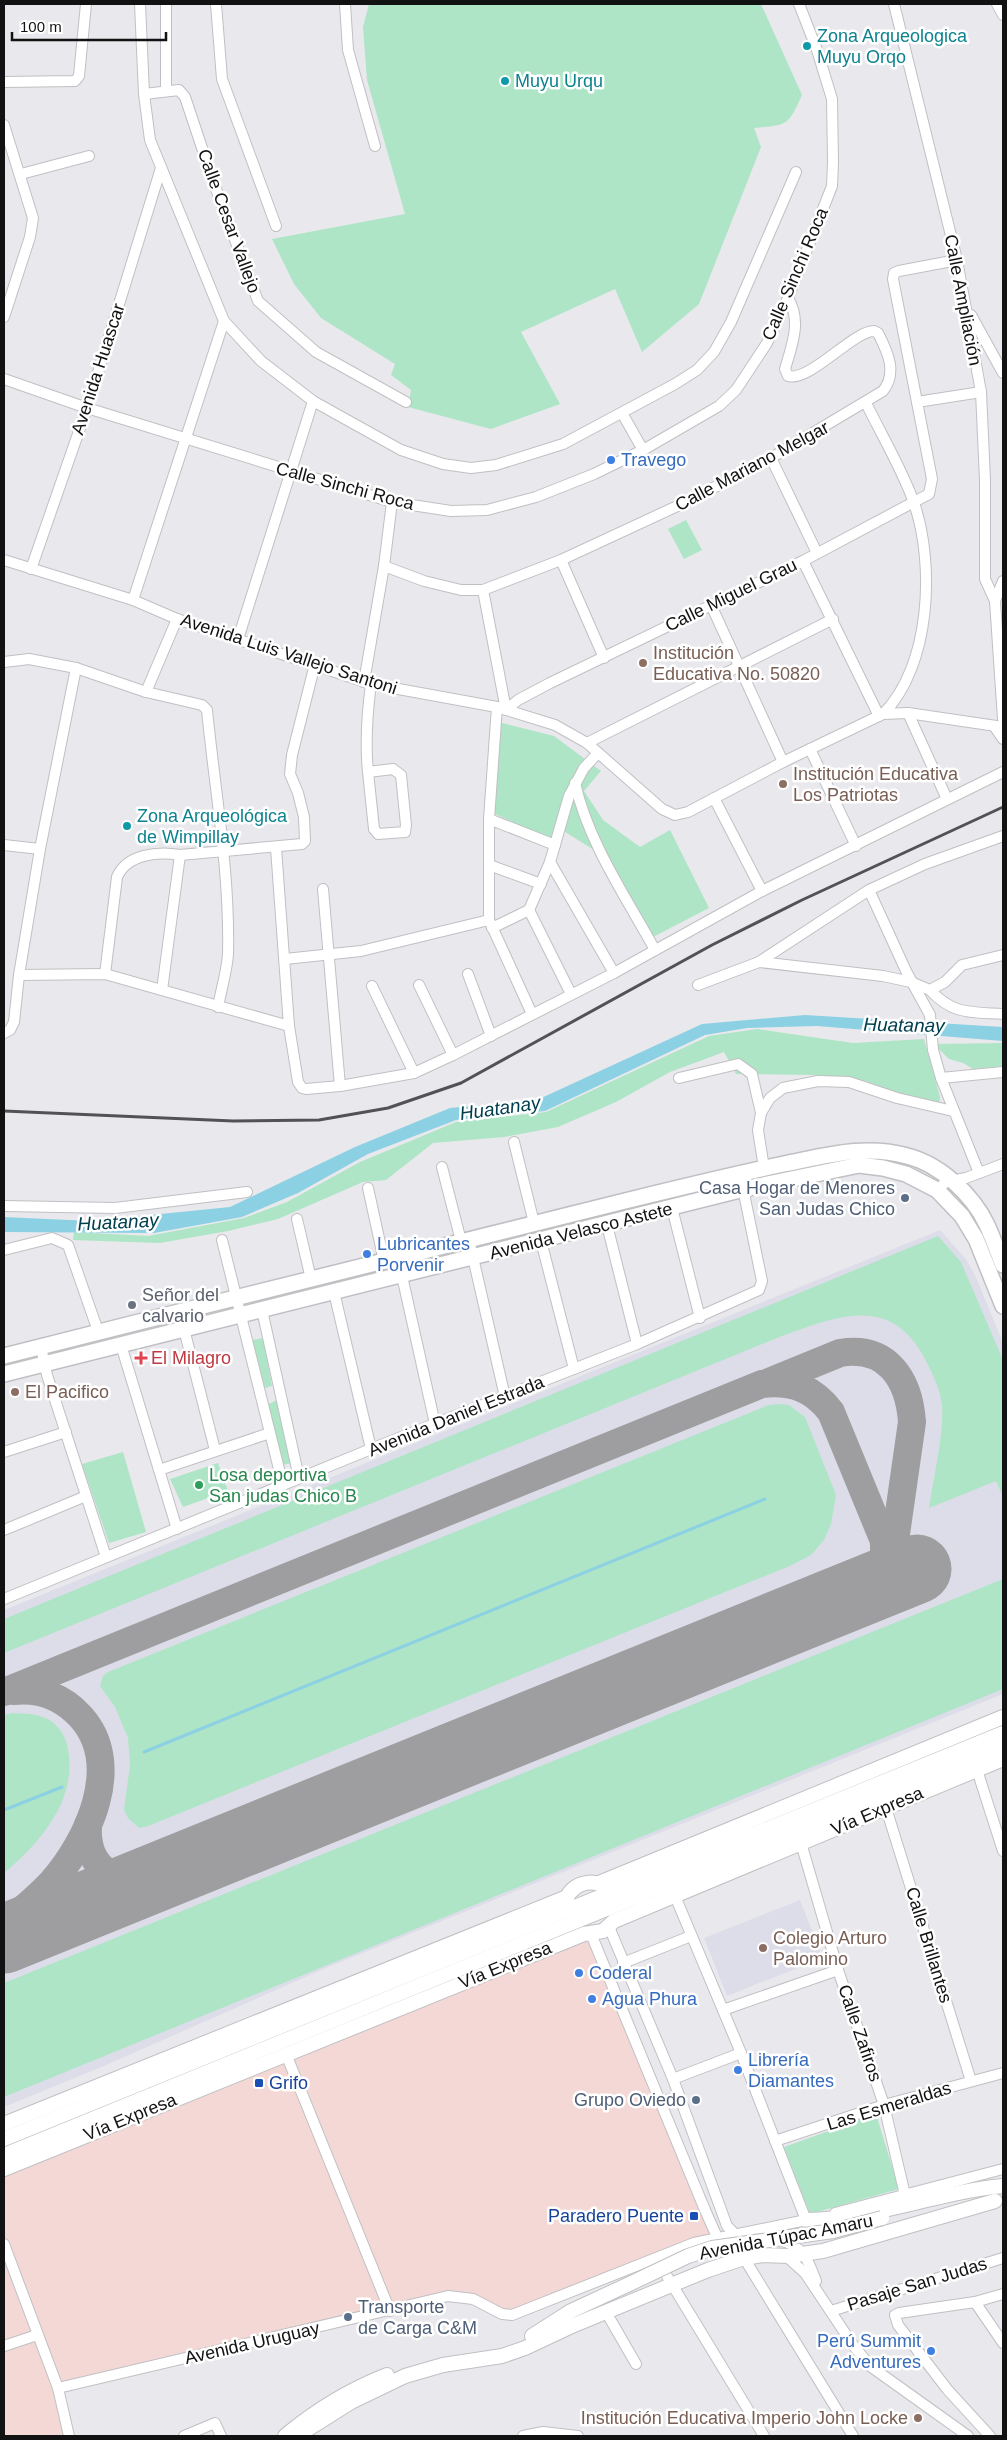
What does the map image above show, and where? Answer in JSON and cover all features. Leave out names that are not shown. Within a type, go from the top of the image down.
[{"type":"highway","name":"Avenida Velasco Astete","points":[[4,1356],[534,1223],[764,1168],[850,1151],[877,1151],[907,1156],[932,1166],[952,1182],[977,1207],[987,1224],[1003,1265]]},
{"type":"highway","name":"Avenida Velasco Astete","points":[[4,1374],[607,1225],[744,1189],[859,1165],[883,1168],[906,1174],[937,1190],[962,1216],[976,1240],[1003,1306]]},
{"type":"main road","points":[[4,2124],[305,2001],[567,1897],[577,1886],[584,1883],[599,1883],[1003,1717]]},
{"type":"main road","name":"Vía Expresa","points":[[4,2155],[570,1925],[614,1899],[1003,1733]]},
{"type":"main road","name":"Vía Expresa","points":[[4,2139],[564,1911],[614,1899],[1003,1747]]},
{"type":"main road","name":"Vía Expresa","points":[[4,2169],[321,2039],[587,1934],[597,1934],[611,1924],[675,1896],[1003,1759]]},
{"type":"main road","points":[[599,1883],[614,1899],[611,1924]]},
{"type":"main road","points":[[567,1897],[564,1911],[570,1925],[587,1934]]},
{"type":"main road","points":[[305,2001],[341,2002]]},
{"type":"main road","points":[[321,2039],[346,2016]]},
{"type":"main road","points":[[174,2070],[204,2042]]},
{"type":"main road","points":[[181,2083],[220,2080]]},
{"type":"main road","points":[[806,2220],[851,2218],[955,2192],[1003,2186]]},
{"type":"main road","name":"Avenida Túpac Amaru","points":[[883,2222],[1003,2186]]},
{"type":"main road","points":[[297,2436],[351,2402],[405,2376],[443,2365],[502,2356],[525,2348],[670,2284],[744,2258],[763,2255],[788,2256],[823,2251],[999,2200]]},
{"type":"main road","name":"Avenida Túpac Amaru","points":[[883,2222],[945,2208],[999,2200]]},
{"type":"main road","points":[[285,2436],[310,2415],[349,2392],[429,2359],[476,2352],[524,2340],[572,2310],[703,2258],[828,2240],[883,2222]]},
{"type":"main road","points":[[542,2339],[565,2322],[627,2289]]},
{"type":"street","points":[[4,82],[75,81],[80,76],[86,4]]},
{"type":"street","points":[[140,4],[144,94],[150,140],[224,321],[261,361],[313,400],[401,450],[442,464],[471,468],[496,464],[563,444],[676,384],[697,370],[714,352],[731,322],[796,172]]},
{"type":"street","points":[[144,94],[166,91],[166,4]]},
{"type":"street","points":[[216,4],[222,79],[276,226]]},
{"type":"street","points":[[344,4],[348,50],[376,146]]},
{"type":"street","name":"Calle Sinchi Roca","points":[[4,379],[87,408],[392,502],[451,511],[487,510],[536,497],[594,474],[643,450],[719,406],[736,390],[767,343],[788,298],[832,186],[833,162],[832,99],[799,4]]},
{"type":"street","name":"Calle Ampliación","points":[[894,4],[957,260],[981,392],[985,480],[985,579],[995,601]]},
{"type":"street","points":[[997,4],[1003,14]]},
{"type":"street","name":"Calle Cesar Vallejo","points":[[166,91],[178,90],[185,97],[213,181],[258,301],[316,352],[406,402]]},
{"type":"street","points":[[4,125],[34,218],[30,237],[4,317]]},
{"type":"street","points":[[21,174],[89,156]]},
{"type":"street","name":"Avenida Huascar","points":[[31,569],[87,408],[161,168]]},
{"type":"street","points":[[957,260],[894,273],[916,402],[981,392]]},
{"type":"street","name":"Calle Mariano Melgar","points":[[384,566],[424,581],[461,590],[483,590],[561,560],[686,502],[772,458],[884,391],[888,381],[890,356],[878,333],[869,331],[803,373],[792,377],[788,376],[785,369],[796,319],[795,310],[788,298]]},
{"type":"street","points":[[966,307],[1003,373]]},
{"type":"street","points":[[133,600],[224,321]]},
{"type":"street","points":[[238,639],[292,472],[313,400]]},
{"type":"street","points":[[803,561],[881,715],[893,704],[909,675],[922,630],[926,562],[914,503],[866,402]]},
{"type":"street","name":"Calle Miguel Grau","points":[[502,709],[550,683],[803,561],[929,494],[932,479],[916,402]]},
{"type":"street","points":[[622,413],[643,450]]},
{"type":"street","points":[[772,458],[817,553]]},
{"type":"street","points":[[368,772],[392,769],[401,775],[406,825],[404,832],[375,832],[368,772],[365,735],[367,683],[392,502]]},
{"type":"street","name":"Avenida Luis Vallejo Santoni","points":[[4,560],[133,600],[177,619],[367,683],[502,709],[555,725],[586,744],[670,813],[682,814],[783,762],[881,715],[908,713],[998,726]]},
{"type":"street","points":[[561,560],[604,658]]},
{"type":"street","points":[[1003,581],[995,601],[1003,719]]},
{"type":"street","points":[[483,590],[502,709],[489,819],[491,924],[532,1014]]},
{"type":"street","points":[[711,605],[783,762]]},
{"type":"street","points":[[146,692],[177,619]]},
{"type":"street","points":[[586,744],[833,619]]},
{"type":"street","points":[[4,662],[29,659],[76,668],[146,692],[202,705],[207,710],[215,793],[225,852],[228,956],[218,1007]]},
{"type":"street","points":[[105,974],[116,877],[131,862],[152,853],[163,852],[180,855],[276,848],[302,844],[305,841],[302,809],[290,774],[292,755],[315,664]]},
{"type":"street","points":[[4,1033],[10,1030],[14,1022],[19,975],[40,849],[76,668]]},
{"type":"street","points":[[908,713],[947,799]]},
{"type":"street","points":[[998,726],[1003,739]]},
{"type":"street","points":[[810,749],[856,846]]},
{"type":"street","points":[[285,960],[361,951],[491,924],[529,910],[550,862],[575,783],[584,768],[597,754]]},
{"type":"street","points":[[276,848],[289,1026],[299,1086],[306,1089],[340,1086],[414,1073],[453,1055],[614,973],[762,891],[1003,772]]},
{"type":"street","points":[[575,783],[581,809],[599,847],[655,950]]},
{"type":"street","points":[[714,798],[762,891]]},
{"type":"street","points":[[489,819],[555,845]]},
{"type":"street","points":[[698,985],[759,962],[869,890],[918,866],[1003,836]]},
{"type":"street","points":[[4,845],[40,849]]},
{"type":"street","points":[[162,990],[180,855]]},
{"type":"street","points":[[550,862],[614,973]]},
{"type":"street","points":[[489,865],[540,884]]},
{"type":"street","points":[[323,889],[340,1086]]},
{"type":"street","points":[[869,890],[911,982],[930,1015],[933,1050],[941,1078],[979,1172]]},
{"type":"street","points":[[529,910],[571,994]]},
{"type":"street","points":[[930,990],[944,982],[962,965],[1003,955]]},
{"type":"street","points":[[759,962],[883,976],[911,982],[930,990],[945,1005],[952,1009],[1003,1014]]},
{"type":"street","points":[[19,975],[105,974],[289,1026]]},
{"type":"street","points":[[468,974],[491,1036]]},
{"type":"street","points":[[419,985],[453,1055]]},
{"type":"street","points":[[372,986],[414,1073]]},
{"type":"street","points":[[679,1078],[738,1064],[752,1074],[761,1113]]},
{"type":"street","points":[[941,1078],[1003,1072]]},
{"type":"street","points":[[764,1168],[758,1130],[761,1113],[770,1098],[783,1088],[818,1081],[849,1082],[897,1098],[953,1111]]},
{"type":"street","points":[[514,1142],[534,1223]]},
{"type":"street","points":[[937,1190],[941,1185],[1003,1164]]},
{"type":"street","points":[[442,1166],[465,1240],[473,1258],[505,1397]]},
{"type":"street","points":[[740,1174],[744,1189]]},
{"type":"street","points":[[368,1188],[384,1261]]},
{"type":"street","name":"Avenida Daniel Estrada","points":[[4,1599],[299,1478],[637,1344],[700,1318],[759,1290],[762,1281],[744,1189]]},
{"type":"street","points":[[4,1206],[80,1209],[115,1208],[247,1192]]},
{"type":"street","points":[[672,1208],[700,1318]]},
{"type":"street","points":[[297,1219],[311,1279]]},
{"type":"street","points":[[607,1225],[637,1344]]},
{"type":"street","points":[[4,1250],[52,1238],[68,1245],[98,1331]]},
{"type":"street","points":[[222,1240],[283,1485]]},
{"type":"street","points":[[541,1241],[574,1369]]},
{"type":"street","points":[[402,1276],[435,1424]]},
{"type":"street","points":[[334,1292],[370,1450]]},
{"type":"street","points":[[262,1310],[299,1478]]},
{"type":"street","points":[[184,1329],[215,1450]]},
{"type":"street","points":[[121,1344],[177,1529]]},
{"type":"street","points":[[41,1347],[106,1557]]},
{"type":"street","points":[[4,1452],[66,1432]]},
{"type":"street","points":[[159,1470],[270,1433]]},
{"type":"street","points":[[4,1530],[86,1496]]},
{"type":"street","points":[[977,1770],[1001,1837],[1003,1851]]},
{"type":"street","name":"Calle Brillantes","points":[[886,1808],[971,2081]]},
{"type":"street","name":"Calle Zafiros","points":[[801,1843],[838,1970],[884,2105],[905,2195]]},
{"type":"street","points":[[675,1896],[723,2010],[806,2220]]},
{"type":"street","points":[[611,1924],[624,1963],[673,2079],[727,2227],[736,2236]]},
{"type":"street","points":[[587,1934],[718,2237],[742,2246],[788,2256],[821,2293]]},
{"type":"street","points":[[624,1963],[691,1936]]},
{"type":"street","points":[[723,2010],[838,1970]]},
{"type":"street","points":[[673,2079],[740,2053]]},
{"type":"street","points":[[286,2054],[390,2311]]},
{"type":"street","name":"Las Esmeraldas","points":[[775,2141],[884,2105],[1003,2073]]},
{"type":"street","points":[[660,2103],[679,2096]]},
{"type":"street","name":"Avenida Túpac Amaru","points":[[736,2236],[806,2220],[1003,2169]]},
{"type":"street","points":[[764,2436],[670,2284],[656,2257],[694,2243],[718,2237],[761,2236],[781,2240],[805,2254],[821,2293],[831,2311],[856,2350],[870,2366],[968,2436]]},
{"type":"street","points":[[4,2244],[58,2388],[69,2436]]},
{"type":"street","points":[[815,2278],[814,2261],[823,2251]]},
{"type":"street","name":"Avenida Uruguay","points":[[58,2388],[448,2296],[462,2296],[473,2299],[502,2314],[512,2315],[656,2257]]},
{"type":"street","points":[[744,2258],[853,2436]]},
{"type":"street","name":"Pasaje San Judas","points":[[831,2311],[1003,2258]]},
{"type":"street","points":[[990,2436],[947,2389],[898,2325],[895,2315],[899,2312],[975,2302],[1003,2294]]},
{"type":"street","points":[[975,2302],[1003,2343]]},
{"type":"street","points":[[606,2312],[636,2364]]},
{"type":"street","points":[[4,2346],[37,2335]]},
{"type":"street","points":[[184,2436],[215,2423],[221,2436]]},
{"type":"street","points":[[527,2436],[543,2432],[578,2436]]},
{"type":"shaded area","points":[[940,1230],[966,1259],[976,1277],[1003,1343],[1003,1694],[326,1968],[104,2066],[4,2107],[4,1610]]},
{"type":"shaded area","name":"Colegio Arturo Palomino","points":[[800,1900],[823,1958],[727,1996],[704,1938]]},
{"type":"shaded area","points":[[590,1920],[661,2089],[717,2236],[526,2310],[496,2312],[476,2301],[453,2298],[60,2385],[73,2436],[4,2436],[4,2159]]},
{"type":"green space","points":[[369,4],[761,4],[802,95],[786,122],[774,126],[754,128],[761,147],[699,304],[642,352],[615,289],[521,332],[560,404],[491,429],[408,407],[411,390],[391,375],[395,364],[321,318],[294,284],[272,239],[405,214],[367,80],[363,27]]},
{"type":"green space","points":[[686,520],[702,550],[684,559],[668,529]]},
{"type":"green space","points":[[498,722],[554,736],[601,771],[584,791],[603,820],[640,847],[670,830],[709,908],[651,938],[602,855],[562,830],[550,839],[493,813]]},
{"type":"green space","points":[[757,1029],[853,1043],[924,1039],[940,1097],[939,1106],[898,1094],[866,1081],[817,1075],[736,1074],[724,1052],[670,1072],[616,1102],[558,1127],[504,1137],[433,1143],[386,1180],[363,1182],[278,1219],[228,1231],[160,1243],[73,1240],[74,1232],[148,1236],[244,1218],[287,1202],[360,1162],[456,1122],[546,1112],[709,1036]]},
{"type":"green space","points":[[1003,1043],[1003,1066],[973,1069],[963,1063],[949,1059],[934,1044]]},
{"type":"green space","points":[[938,1236],[961,1262],[1003,1360],[1003,1497],[996,1481],[929,1508],[940,1443],[942,1418],[941,1401],[934,1377],[912,1340],[897,1326],[880,1318],[862,1315],[843,1317],[782,1336],[4,1653],[4,1619]]},
{"type":"green space","points":[[263,1338],[272,1386],[265,1388],[252,1340]]},
{"type":"green space","points":[[277,1400],[292,1463],[282,1465],[267,1405]]},
{"type":"green space","points":[[769,1405],[789,1405],[805,1417],[836,1495],[831,1524],[824,1540],[811,1555],[792,1565],[148,1826],[139,1828],[128,1818],[124,1810],[130,1765],[128,1738],[115,1707],[100,1686],[103,1676],[108,1672]]},
{"type":"green space","points":[[123,1452],[146,1532],[109,1543],[82,1464]]},
{"type":"green space","name":"Losa deportiva San judas Chico B","points":[[218,1463],[228,1491],[183,1507],[170,1479]]},
{"type":"green space","points":[[1003,1579],[1003,1689],[4,2097],[4,1983]]},
{"type":"green space","points":[[12,1713],[36,1715],[49,1720],[61,1730],[66,1740],[70,1764],[68,1783],[63,1800],[54,1817],[44,1833],[4,1873],[4,1715]]},
{"type":"green space","points":[[876,2114],[899,2189],[810,2214],[784,2147]]},
{"type":"water","name":"Huatanay","points":[[805,1015],[1003,1027],[1003,1041],[817,1026],[747,1028],[705,1035],[545,1111],[456,1120],[368,1154],[298,1193],[242,1217],[154,1233],[4,1232],[4,1217],[91,1221],[230,1207],[355,1147],[450,1108],[537,1100],[702,1024]]},
{"type":"waterway","points":[[144,1752],[765,1499]]},
{"type":"waterway","points":[[4,1810],[62,1787]]},
{"type":"taxiway","points":[[769,1382],[840,1353],[856,1352],[871,1354],[893,1368],[906,1392],[912,1422],[895,1541],[885,1557]]},
{"type":"taxiway","points":[[4,1692],[762,1384],[783,1384],[801,1388],[817,1397],[831,1412],[884,1541],[884,1558],[881,1570],[866,1587],[848,1597]]},
{"type":"taxiway","points":[[4,1925],[52,1882],[78,1846],[96,1802],[100,1779],[100,1757],[94,1736],[81,1717],[66,1704],[50,1695],[23,1690],[13,1691]]},
{"type":"taxiway","points":[[88,1825],[92,1854],[107,1872],[131,1880],[159,1877]]},
{"type":"runway","points":[[4,1939],[917,1569]]},
{"type":"railway","points":[[4,1111],[233,1121],[319,1120],[388,1108],[461,1083],[712,945],[802,900],[1003,807]]},
{"type":"place","name":"Zona Arqueologica Muyu Orqo","points":[[807,46]]},
{"type":"place","name":"Muyu Urqu","points":[[505,81]]},
{"type":"place","name":"Travego","points":[[611,460]]},
{"type":"place","name":"Institución Educativa No. 50820","points":[[643,663]]},
{"type":"place","name":"Institución Educativa Los Patriotas","points":[[783,784]]},
{"type":"place","name":"Zona Arqueológica de Wimpillay","points":[[127,826]]},
{"type":"place","name":"Casa Hogar de Menores San Judas Chico","points":[[905,1198]]},
{"type":"place","name":"Lubricantes Porvenir","points":[[367,1254]]},
{"type":"place","name":"Señor del calvario","points":[[132,1305]]},
{"type":"place","name":"El Milagro","points":[[141,1358]]},
{"type":"place","name":"El Pacifico","points":[[15,1392]]},
{"type":"place","name":"Losa deportiva San judas Chico B","points":[[199,1485]]},
{"type":"place","name":"Colegio Arturo Palomino","points":[[763,1948]]},
{"type":"place","name":"Coderal","points":[[579,1973]]},
{"type":"place","name":"Agua Phura","points":[[592,1999]]},
{"type":"place","name":"Librería Diamantes","points":[[738,2070]]},
{"type":"place","name":"Grifo","points":[[259,2083]]},
{"type":"place","name":"Grupo Oviedo","points":[[696,2100]]},
{"type":"place","name":"Paradero Puente","points":[[694,2216]]},
{"type":"place","name":"Transporte de Carga C&M","points":[[348,2317]]},
{"type":"place","name":"Perú Summit Adventures","points":[[931,2351]]},
{"type":"place","name":"Institución Educativa Imperio John Locke","points":[[918,2418]]}]
